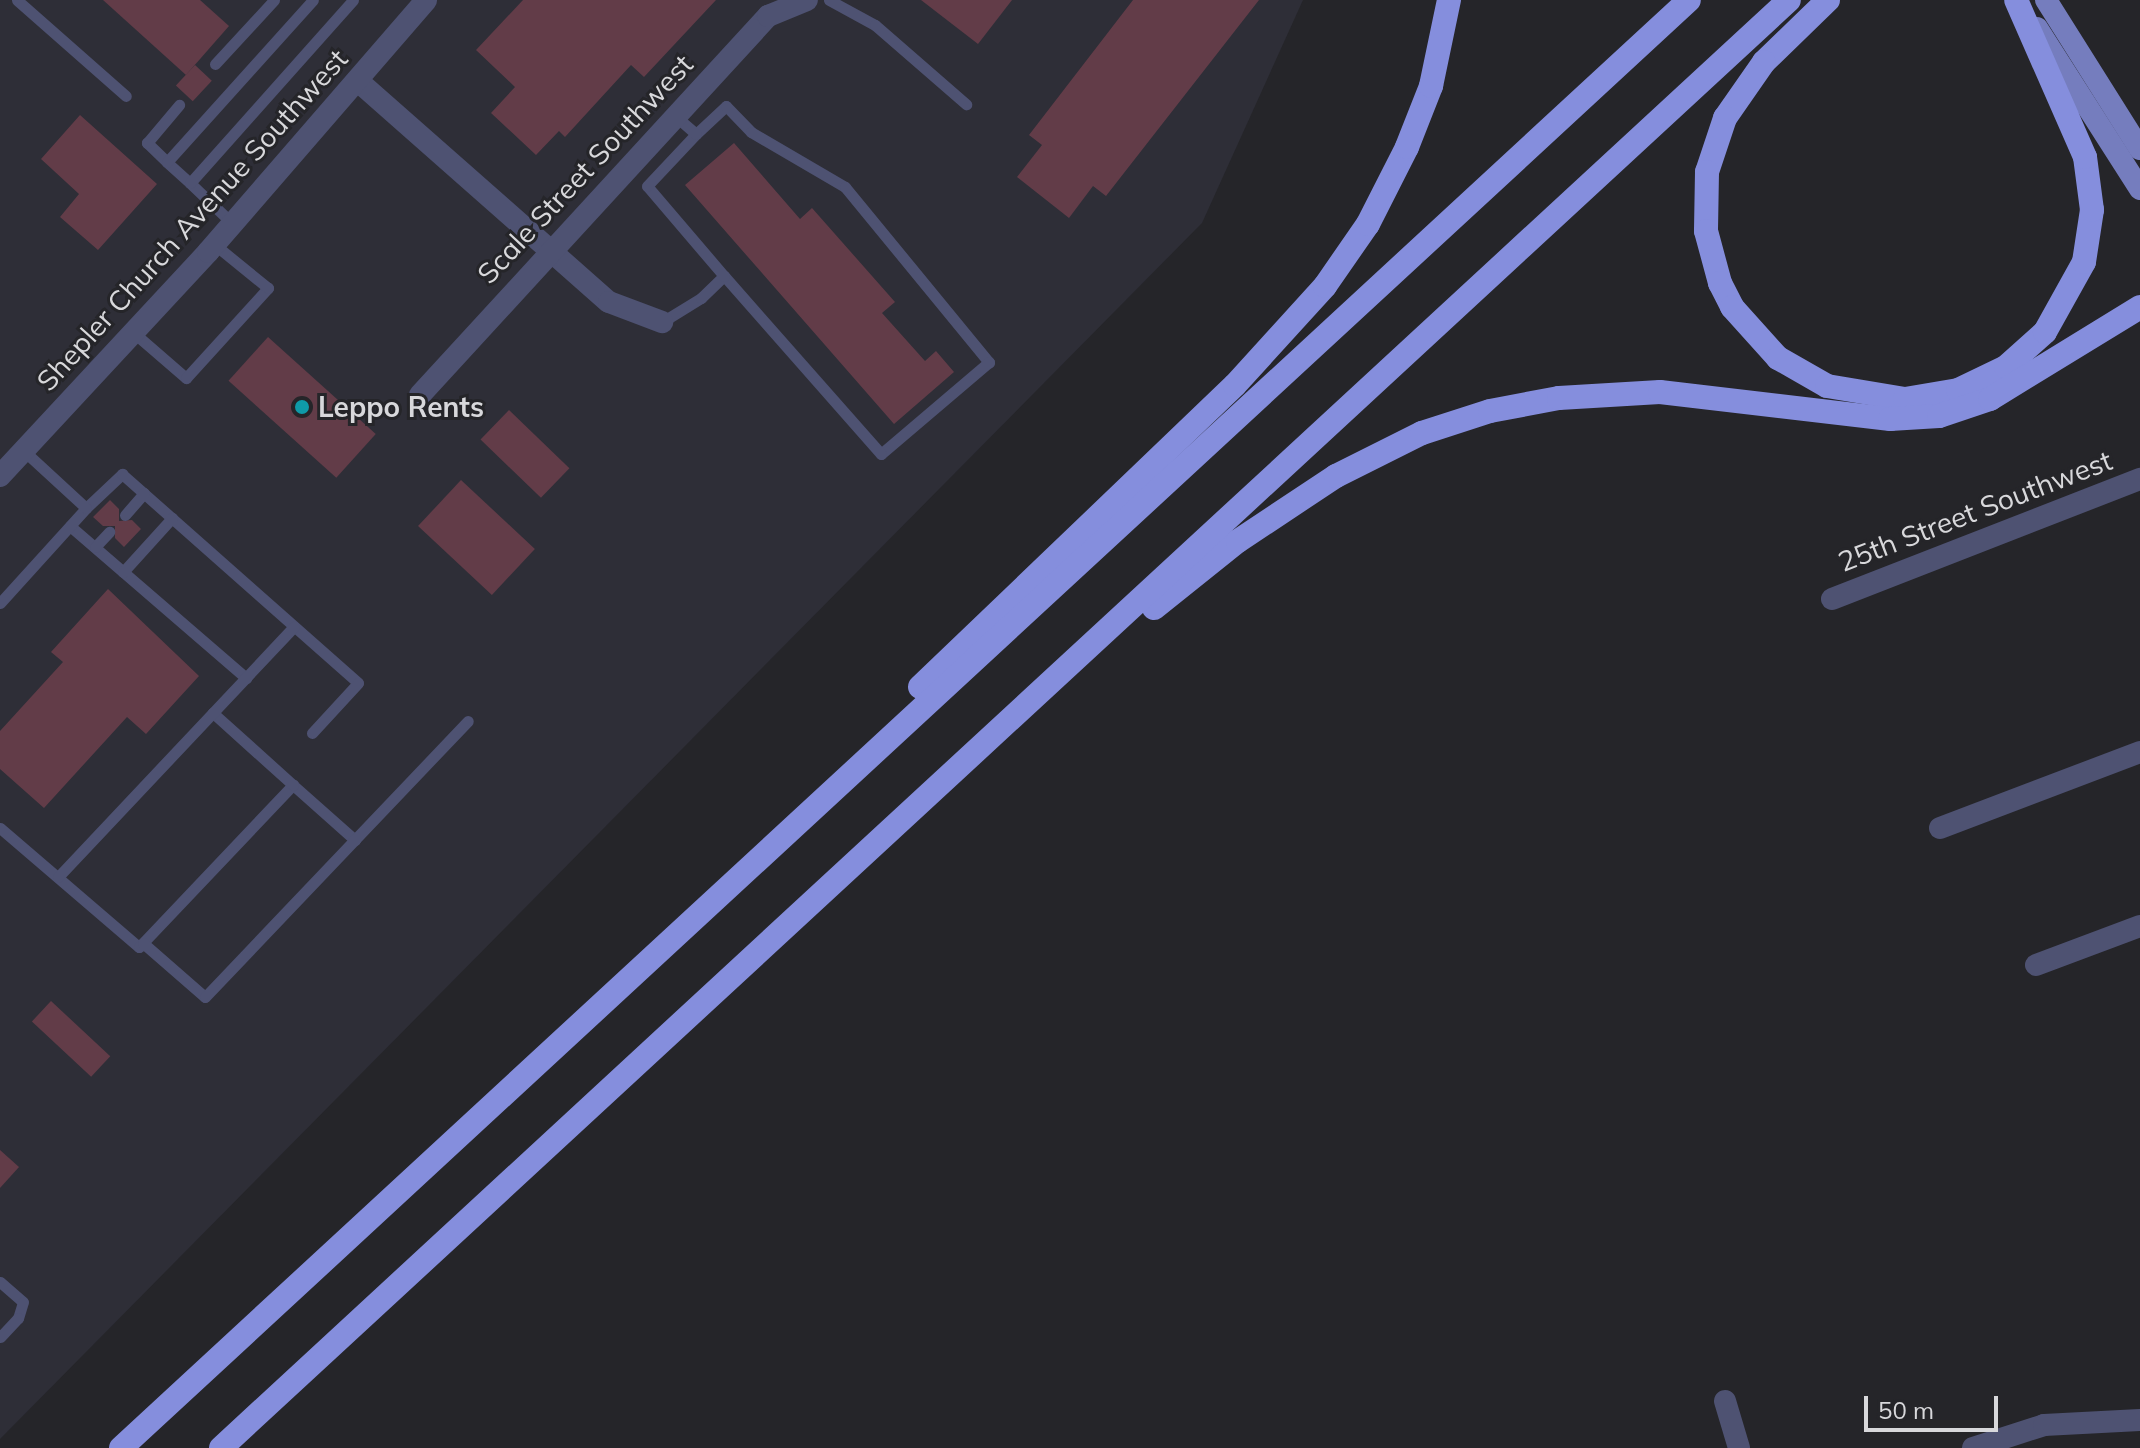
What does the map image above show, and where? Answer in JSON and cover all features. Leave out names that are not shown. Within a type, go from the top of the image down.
[{"type":"highway","points":[[678,933],[803,798],[1235,385],[1325,286],[1368,224],[1407,147],[1431,86],[1449,0]]},
{"type":"highway","points":[[121,1448],[1689,0]]},
{"type":"highway","points":[[221,1448],[1789,0]]},
{"type":"highway","points":[[1828,0],[1764,62],[1725,118],[1707,172],[1706,231],[1720,283],[1732,307],[1778,358],[1827,386],[1905,399],[1958,390],[2006,367],[2053,321],[2084,262],[2092,210],[2085,157],[2077,129],[2017,0]]},
{"type":"highway","points":[[819,896],[886,853],[1207,564],[1303,496],[1411,438],[1525,403],[1626,392],[1695,395],[1890,419],[1939,416],[2014,386],[2140,307]]},
{"type":"main road","points":[[2017,0],[2140,189]]},
{"type":"main road","points":[[2046,0],[2140,149]]},
{"type":"street","name":"Shepler Church Avenue Southwest","points":[[0,476],[215,245],[426,0]]},
{"type":"street","name":"Scale Street Southwest","points":[[420,395],[768,16],[807,0]]},
{"type":"street","points":[[358,81],[609,302],[662,322]]},
{"type":"street","name":"25th Street Southwest","points":[[1832,599],[2140,479]]},
{"type":"street","points":[[1940,828],[2140,752]]},
{"type":"street","points":[[2036,965],[2140,926]]},
{"type":"street","points":[[1725,1401],[1739,1448]]},
{"type":"street","points":[[1973,1448],[2044,1425],[2140,1420]]},
{"type":"lane","points":[[17,0],[126,96]]},
{"type":"lane","points":[[215,64],[274,0]]},
{"type":"lane","points":[[167,162],[313,0]]},
{"type":"lane","points":[[190,183],[353,0]]},
{"type":"lane","points":[[829,0],[875,25],[966,104]]},
{"type":"lane","points":[[179,105],[147,143],[233,224]]},
{"type":"lane","points":[[726,106],[751,132],[845,187],[989,362],[881,454],[724,276],[647,186],[726,106]]},
{"type":"lane","points":[[675,116],[696,134]]},
{"type":"lane","points":[[134,333],[186,378],[268,288],[215,245]]},
{"type":"lane","points":[[662,322],[701,298],[724,276]]},
{"type":"lane","points":[[24,451],[86,508]]},
{"type":"lane","points":[[0,603],[86,508],[122,474],[358,683],[312,733]]},
{"type":"lane","points":[[125,515],[144,493]]},
{"type":"lane","points":[[123,572],[172,518]]},
{"type":"lane","points":[[70,526],[246,678]]},
{"type":"lane","points":[[95,547],[109,532]]},
{"type":"lane","points":[[58,877],[294,627]]},
{"type":"lane","points":[[213,713],[355,840]]},
{"type":"lane","points":[[143,943],[205,997],[468,721]]},
{"type":"lane","points":[[0,828],[139,947],[293,785]]},
{"type":"lane","points":[[0,1282],[23,1302],[18,1318],[0,1337]]},
{"type":"shaded area","points":[[0,0],[1303,0],[1202,223],[0,1439]]},
{"type":"building","points":[[103,0],[200,0],[229,26],[186,75]]},
{"type":"building","points":[[523,0],[716,0],[644,77],[631,65],[565,137],[559,131],[536,155],[491,113],[515,87],[476,50]]},
{"type":"building","points":[[921,0],[1012,0],[978,44]]},
{"type":"building","points":[[1133,0],[1259,0],[1106,196],[1093,186],[1069,218],[1017,177],[1042,145],[1029,135]]},
{"type":"building","points":[[195,65],[212,81],[193,101],[176,85]]},
{"type":"building","points":[[80,115],[157,184],[98,250],[60,217],[79,194],[41,159]]},
{"type":"building","points":[[734,143],[800,219],[812,208],[895,302],[882,313],[925,361],[936,351],[954,372],[894,424],[685,185]]},
{"type":"building","name":"Leppo Rents","points":[[268,337],[376,434],[336,478],[229,381]]},
{"type":"building","points":[[509,410],[569,468],[541,498],[481,439]]},
{"type":"building","points":[[461,480],[535,549],[492,595],[418,526]]},
{"type":"building","points":[[110,500],[119,509],[119,521],[132,520],[141,529],[124,547],[115,538],[115,526],[103,526],[93,517]]},
{"type":"building","points":[[108,589],[199,676],[146,734],[127,717],[44,808],[0,769],[0,731],[63,662],[51,652]]},
{"type":"building","points":[[51,1001],[110,1056],[91,1077],[32,1021]]},
{"type":"building","points":[[0,1150],[19,1167],[0,1188]]},
{"type":"place","name":"Leppo Rents","points":[[302,407]]}]
